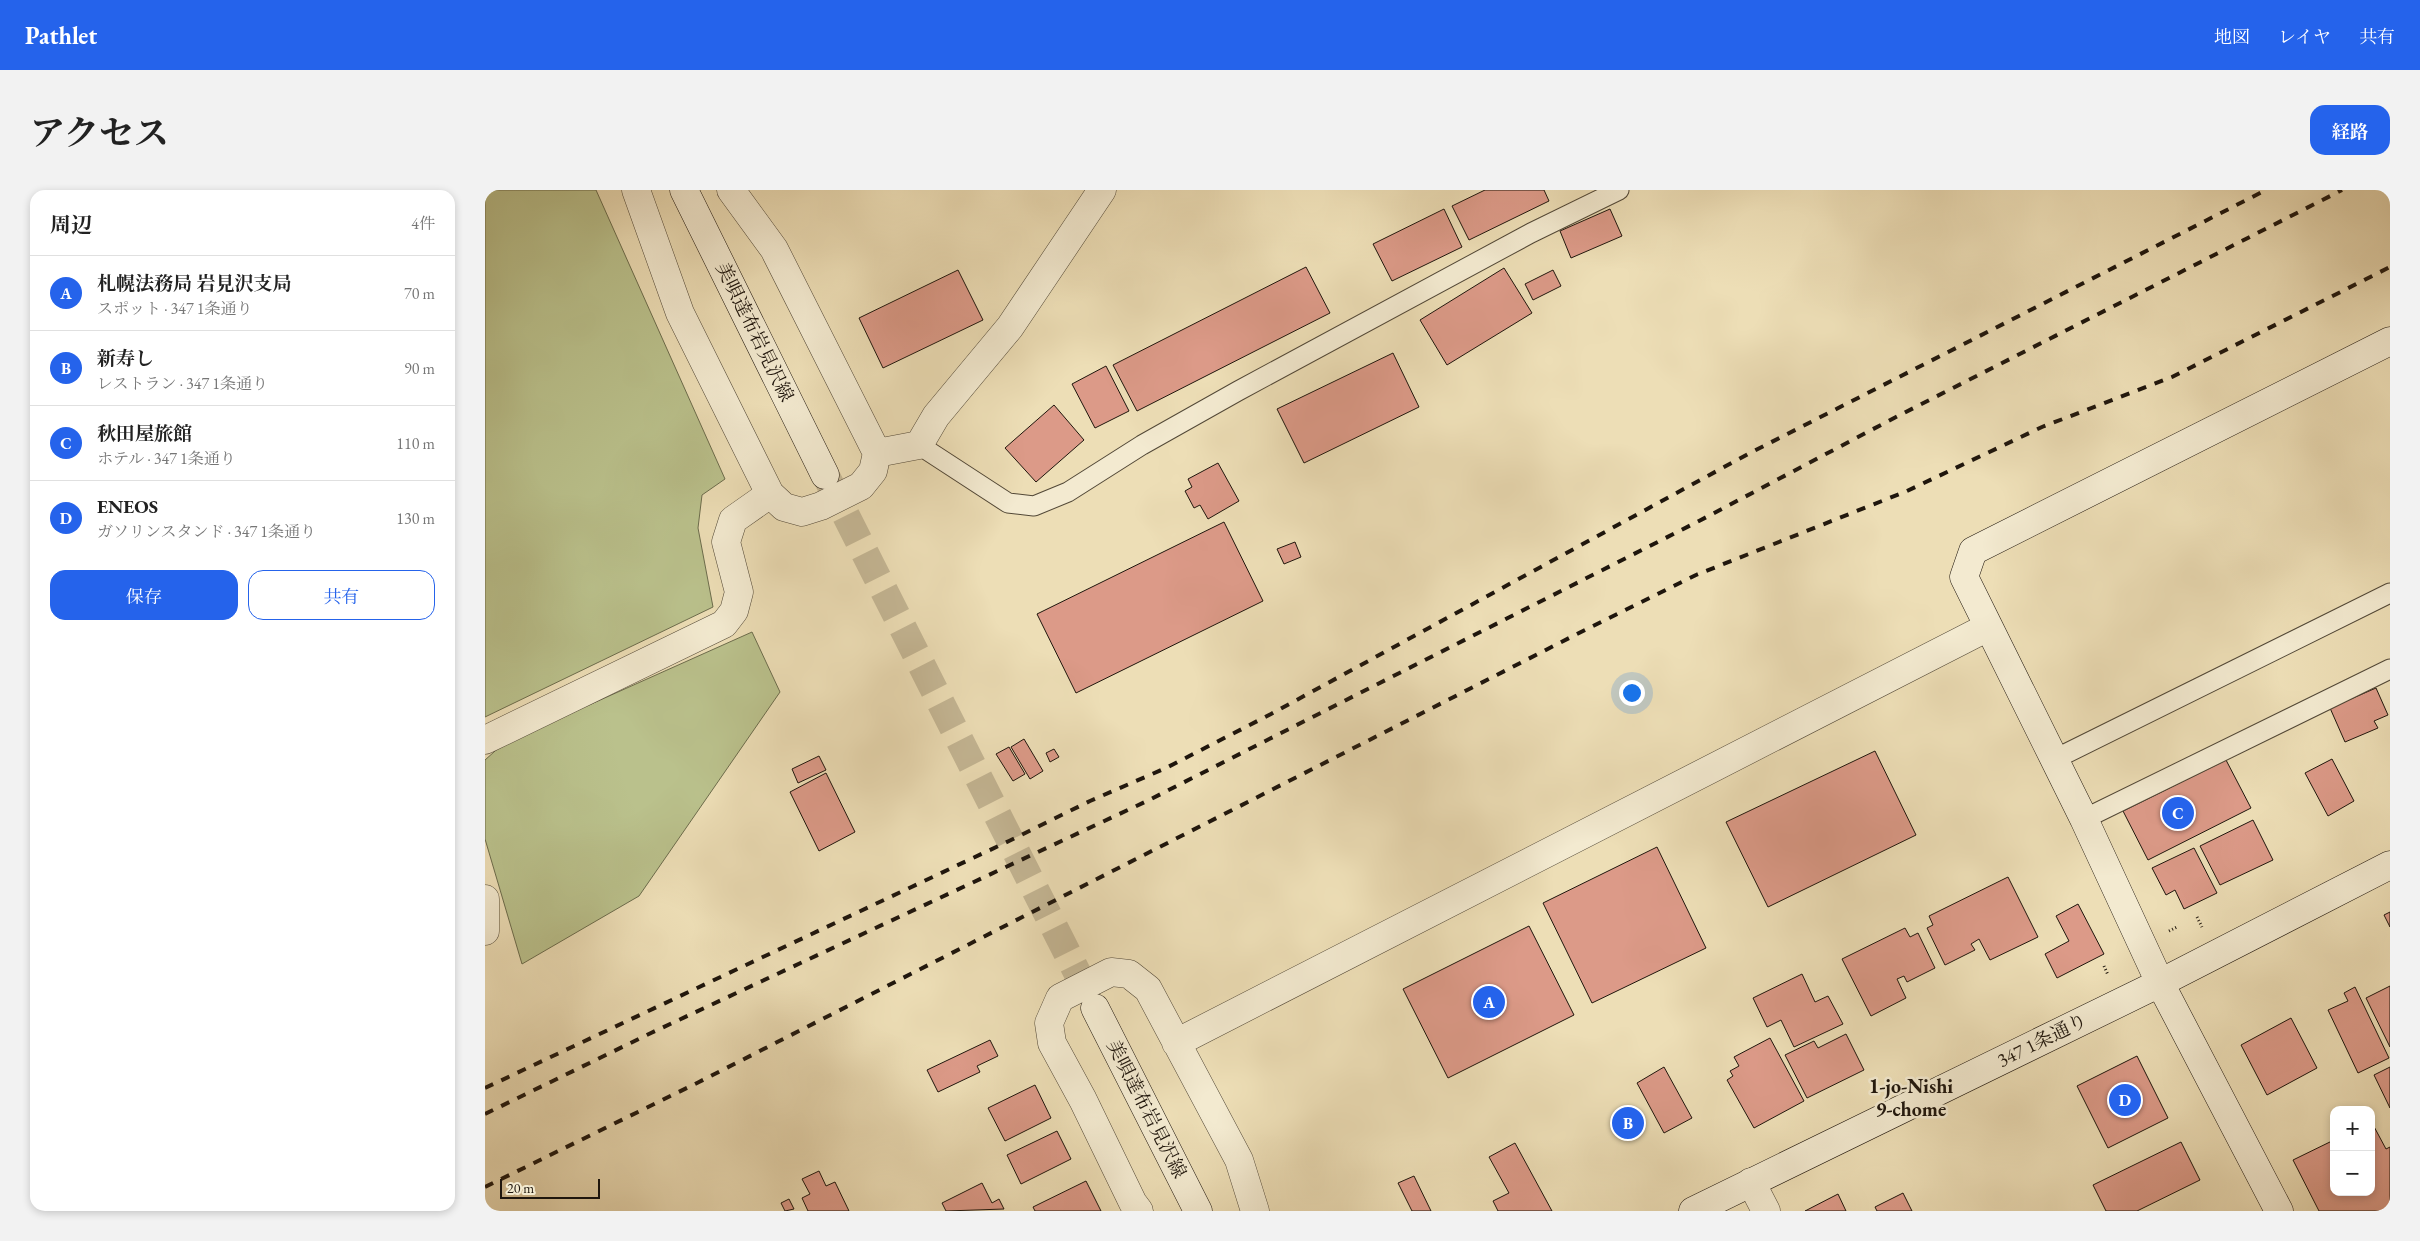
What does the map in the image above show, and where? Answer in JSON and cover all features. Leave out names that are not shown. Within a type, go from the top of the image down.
[{"type":"street","points":[[636,190],[680,313],[770,494],[784,507],[802,512],[821,506],[861,486],[873,471],[877,453],[774,249],[731,190]]},
{"type":"street","name":"美唄達布岩見沢線","points":[[685,190],[825,475]]},
{"type":"street","points":[[877,453],[919,445],[936,416],[1010,328],[1102,190]]},
{"type":"street","points":[[2279,1211],[2160,983],[2084,818],[1964,577],[1973,551],[2390,341]]},
{"type":"street","points":[[485,740],[724,624],[734,611],[739,592],[726,542],[733,520],[770,494]]},
{"type":"street","points":[[1176,1043],[1988,627]]},
{"type":"street","name":"347 1条通り","points":[[1693,1211],[2160,983],[2390,865]]},
{"type":"street","points":[[485,899],[485,931]]},
{"type":"street","points":[[1139,1211],[1052,1043],[1049,1023],[1060,998],[1111,972],[1129,974],[1148,989],[1239,1160],[1255,1211]]},
{"type":"street","name":"美唄達布岩見沢線","points":[[1095,1008],[1198,1211]]},
{"type":"street","points":[[1751,1182],[1766,1211]]},
{"type":"lane","points":[[919,445],[1008,503],[1034,506],[1068,492],[1142,445],[1237,391],[1531,233],[1619,190]]},
{"type":"lane","points":[[2055,759],[2390,593]]},
{"type":"lane","points":[[2084,818],[2390,669]]},
{"type":"green space","points":[[485,190],[596,190],[725,479],[702,495],[698,528],[713,607],[485,717]]},
{"type":"green space","points":[[752,632],[780,692],[639,896],[522,964],[485,839],[485,760],[504,743]]},
{"type":"building","points":[[1485,190],[1544,190],[1549,201],[1469,240],[1452,206]]},
{"type":"building","points":[[1444,209],[1462,247],[1392,281],[1373,244]]},
{"type":"building","points":[[1610,209],[1622,236],[1571,258],[1560,231]]},
{"type":"building","points":[[1306,267],[1330,313],[1137,411],[1113,365]]},
{"type":"building","points":[[1504,268],[1532,313],[1447,365],[1420,320]]},
{"type":"building","points":[[958,270],[983,320],[883,368],[859,318]]},
{"type":"building","points":[[1553,270],[1561,286],[1533,300],[1525,284]]},
{"type":"building","points":[[1393,353],[1419,407],[1304,463],[1277,409]]},
{"type":"building","points":[[1106,366],[1129,411],[1095,428],[1072,384]]},
{"type":"building","points":[[1054,405],[1084,440],[1036,482],[1005,448]]},
{"type":"building","points":[[1218,463],[1239,501],[1208,519],[1200,505],[1194,508],[1185,491],[1192,487],[1188,479]]},
{"type":"building","points":[[1224,522],[1263,601],[1076,693],[1037,614]]},
{"type":"building","points":[[1295,542],[1301,557],[1284,564],[1277,549]]},
{"type":"building","points":[[2376,688],[2388,715],[2374,721],[2378,728],[2345,742],[2330,708]]},
{"type":"building","points":[[1024,739],[1043,771],[1030,779],[1011,747]]},
{"type":"building","points":[[1009,747],[1025,774],[1013,781],[996,754]]},
{"type":"building","points":[[1054,749],[1059,757],[1050,762],[1046,753]]},
{"type":"building","points":[[1875,751],[1916,835],[1768,907],[1726,822]]},
{"type":"building","points":[[819,756],[826,770],[798,783],[792,769]]},
{"type":"building","points":[[2332,759],[2354,801],[2328,816],[2305,773]]},
{"type":"building","points":[[2226,760],[2251,808],[2148,860],[2123,811]]},
{"type":"building","points":[[826,773],[855,832],[819,851],[790,792]]},
{"type":"building","points":[[2253,820],[2273,860],[2220,885],[2200,846]]},
{"type":"building","points":[[1657,847],[1706,948],[1592,1003],[1543,903]]},
{"type":"building","points":[[2194,848],[2217,893],[2184,909],[2175,890],[2166,895],[2152,868]]},
{"type":"building","points":[[2008,877],[2038,937],[1990,960],[1979,939],[1971,944],[1975,950],[1945,965],[1927,928],[1933,925],[1929,916]]},
{"type":"building","points":[[2078,904],[2104,954],[2057,978],[2045,954],[2069,941],[2056,916]]},
{"type":"building","points":[[2390,912],[2390,927],[2384,915]]},
{"type":"building","points":[[1529,926],[1574,1015],[1448,1078],[1403,989]]},
{"type":"building","points":[[1905,928],[1910,937],[1918,933],[1935,968],[1907,982],[1904,976],[1897,979],[1906,998],[1871,1016],[1842,959]]},
{"type":"building","points":[[1802,974],[1815,1002],[1828,996],[1843,1024],[1794,1047],[1781,1020],[1767,1027],[1753,998]]},
{"type":"building","points":[[2390,986],[2390,1047],[2366,998]]},
{"type":"building","points":[[2355,987],[2389,1058],[2358,1073],[2328,1010],[2348,1001],[2344,993]]},
{"type":"building","points":[[2291,1018],[2317,1068],[2267,1095],[2241,1045]]},
{"type":"building","points":[[1846,1034],[1864,1070],[1807,1098],[1785,1055],[1814,1041],[1818,1048]]},
{"type":"building","points":[[1770,1038],[1804,1101],[1754,1128],[1727,1080],[1733,1076],[1730,1071],[1739,1066],[1734,1057]]},
{"type":"building","points":[[990,1040],[998,1056],[977,1066],[980,1072],[938,1092],[927,1070]]},
{"type":"building","points":[[2137,1056],[2168,1118],[2108,1148],[2077,1086]]},
{"type":"building","points":[[1664,1067],[1692,1118],[1664,1133],[1637,1083]]},
{"type":"building","points":[[2390,1067],[2390,1108],[2374,1075]]},
{"type":"building","points":[[1035,1085],[1051,1118],[1005,1141],[988,1108]]},
{"type":"building","points":[[2375,1128],[2386,1149],[2390,1147],[2390,1211],[2319,1211],[2293,1160],[2330,1142],[2330,1196],[2375,1196]]},
{"type":"building","points":[[1057,1131],[1071,1159],[1021,1184],[1007,1155]]},
{"type":"building","points":[[2181,1142],[2200,1180],[2137,1211],[2106,1211],[2093,1185]]},
{"type":"building","points":[[1515,1143],[1552,1211],[1498,1211],[1493,1201],[1509,1193],[1489,1157]]},
{"type":"building","points":[[819,1171],[826,1186],[835,1182],[849,1211],[808,1211],[802,1198],[810,1194],[802,1179]]},
{"type":"building","points":[[1414,1176],[1431,1211],[1412,1211],[1398,1183]]},
{"type":"building","points":[[1086,1181],[1101,1211],[1035,1211],[1033,1207]]},
{"type":"building","points":[[982,1183],[992,1203],[999,1199],[1004,1209],[946,1211],[942,1203]]},
{"type":"building","points":[[1903,1193],[1912,1211],[1877,1211],[1875,1207]]},
{"type":"building","points":[[1838,1194],[1846,1211],[1805,1211]]},
{"type":"building","points":[[789,1199],[794,1209],[785,1211],[781,1203]]},
{"type":"tunnel","points":[[827,478],[1094,1006]]},
{"type":"railway","points":[[485,1088],[1090,801],[1166,768],[1271,714],[1748,454],[2266,190]]},
{"type":"railway","points":[[485,1114],[651,1033],[1147,801],[1699,521],[1896,417],[2342,190]]},
{"type":"railway","points":[[485,1187],[699,1082],[1696,575],[1907,491],[2042,427],[2172,377],[2390,267]]},
{"type":"place","name":"秋田屋旅館","points":[[2178,813]]},
{"type":"place","name":"札幌法務局 岩見沢支局","points":[[1489,1002]]},
{"type":"place","name":"ENEOS","points":[[2125,1100]]},
{"type":"place","name":"新寿し","points":[[1628,1123]]},
{"type":"district","name":"1-jo-Nishi 9-chome","points":[[1911,1098]]}]
